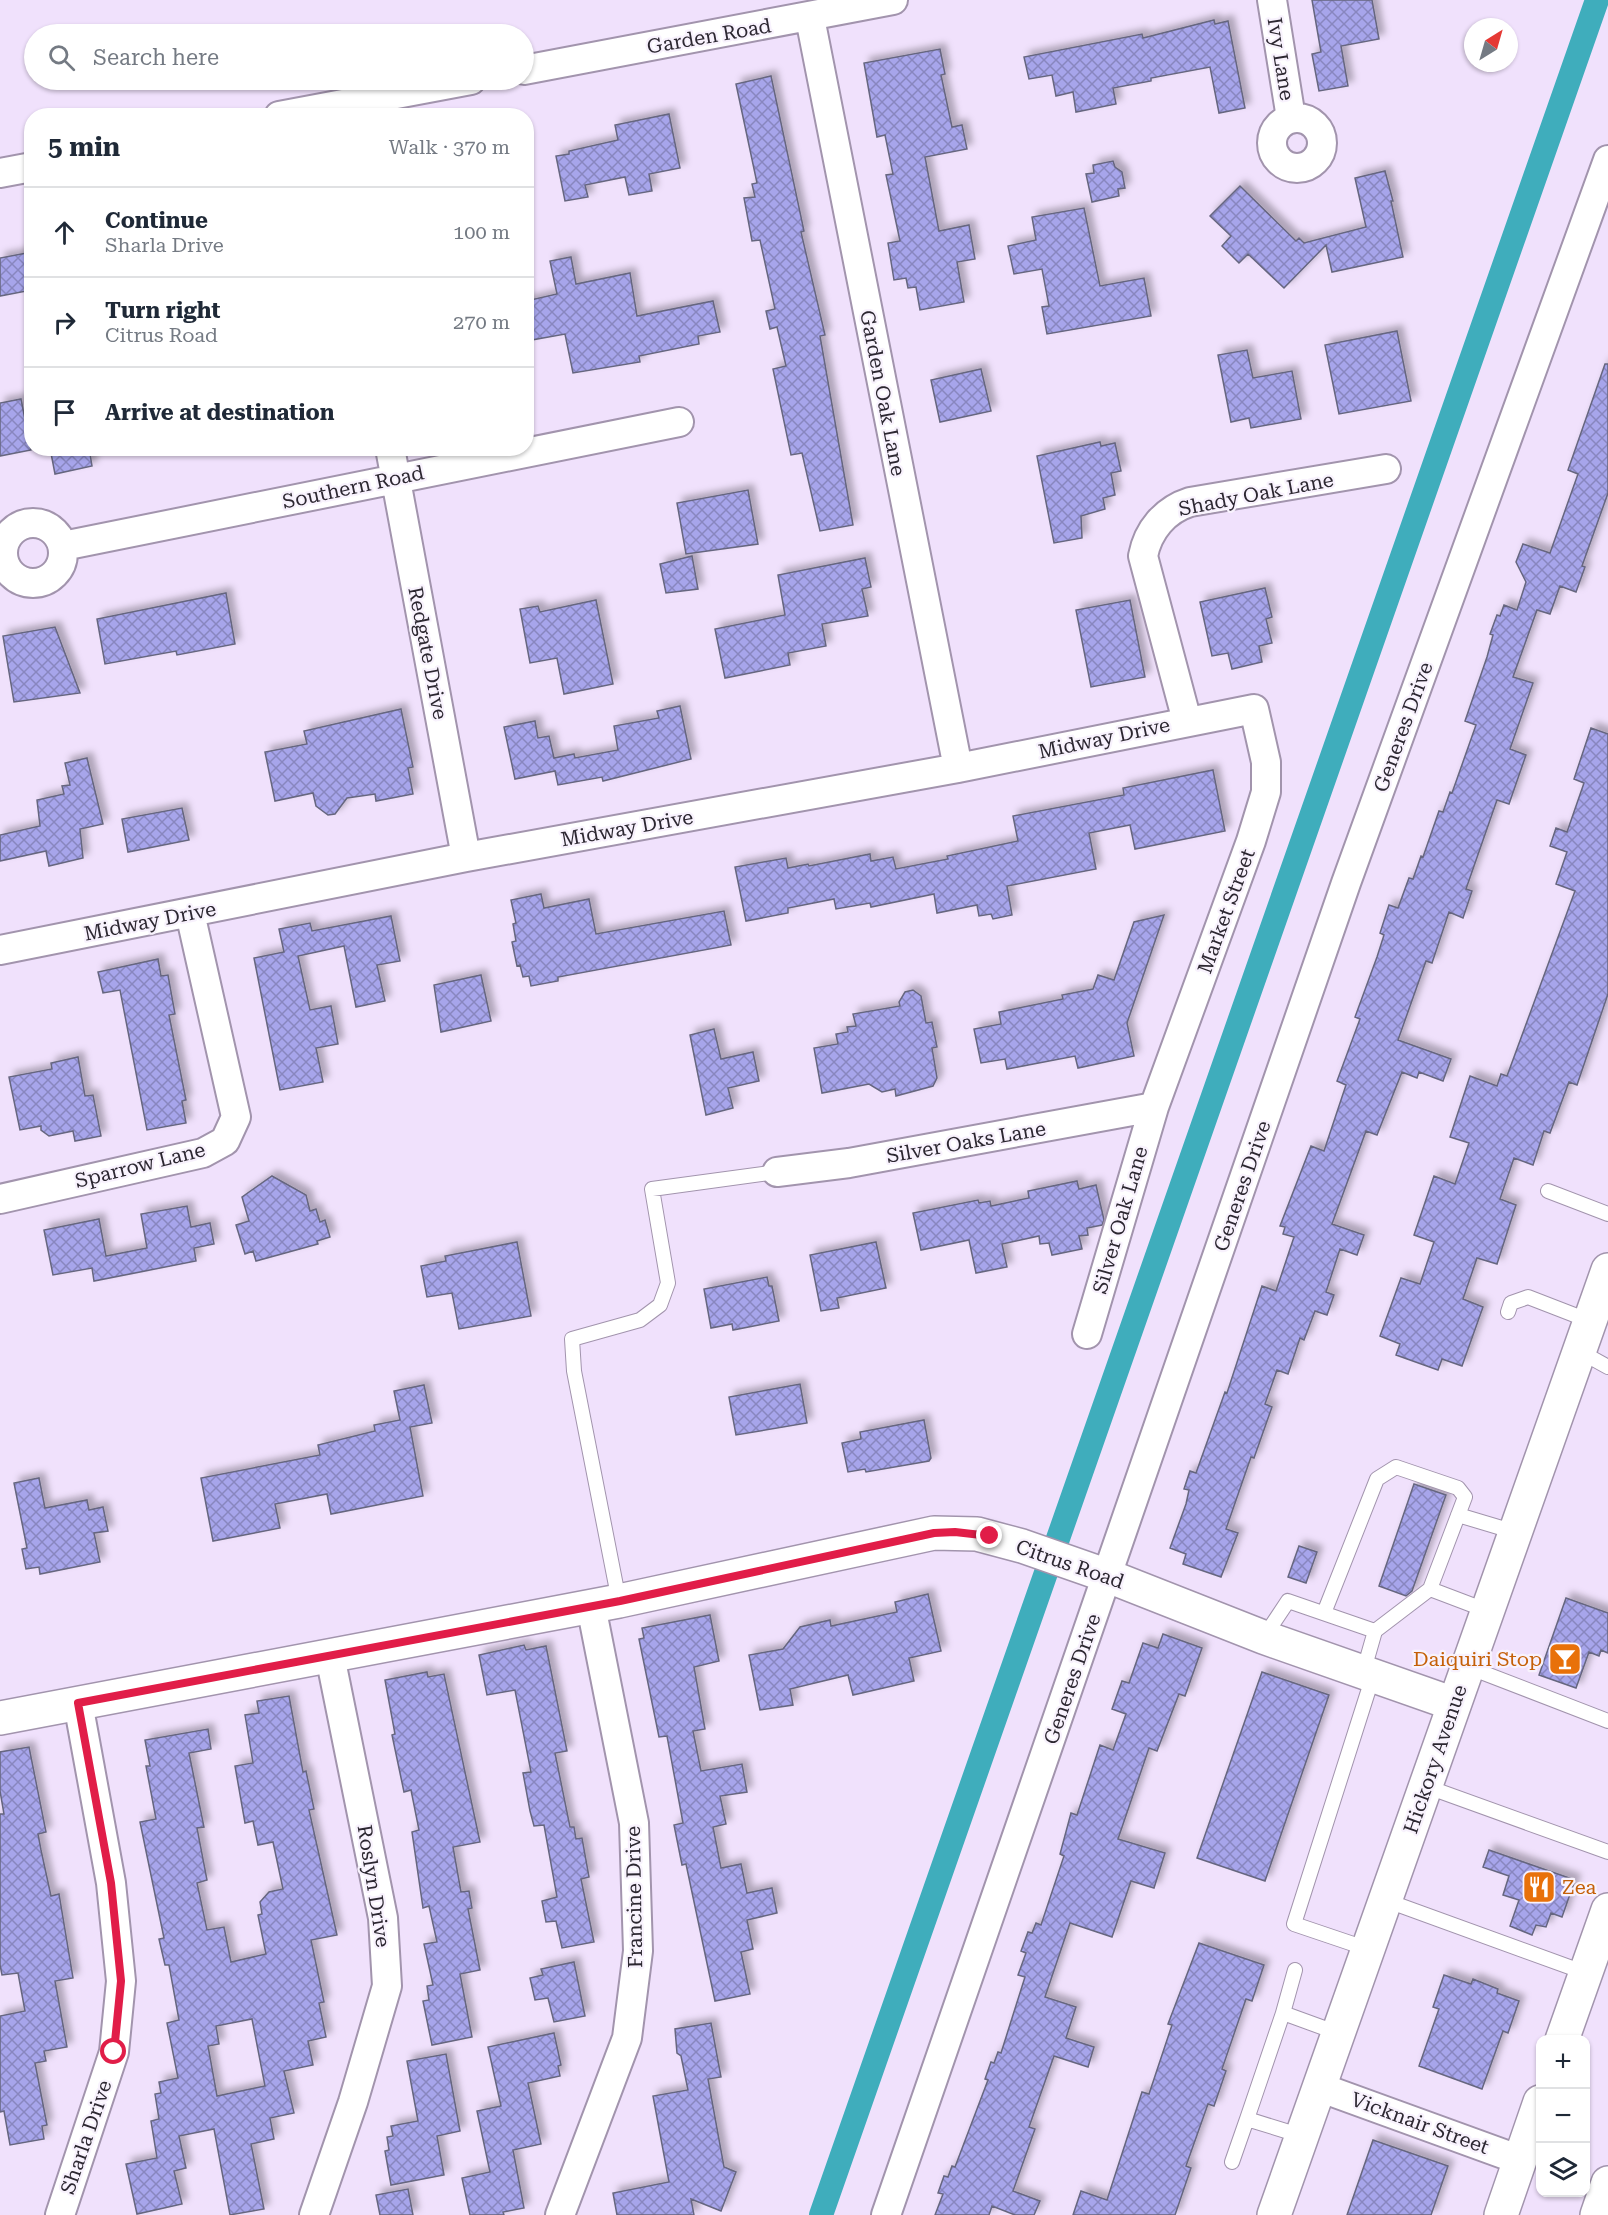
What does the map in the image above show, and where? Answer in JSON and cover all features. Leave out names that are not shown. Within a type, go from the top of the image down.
[{"type":"street","name":"Garden Road","points":[[534,68],[810,18],[893,0]]},
{"type":"street","name":"Ivy Lane","points":[[1272,0],[1291,118]]},
{"type":"street","name":"Garden Oak Lane","points":[[810,18],[958,768]]},
{"type":"street","points":[[339,108],[424,90]]},
{"type":"street","name":"Generes Drive","points":[[886,2215],[1101,1574],[1346,883],[1608,160]]},
{"type":"street","points":[[0,173],[24,168]]},
{"type":"street","name":"Southern Road","points":[[534,451],[679,422]]},
{"type":"street","name":"Redgate Drive","points":[[391,456],[466,857]]},
{"type":"street","name":"Southern Road","points":[[63,546],[509,456]]},
{"type":"street","name":"Shady Oak Lane","points":[[1187,721],[1143,556],[1145,544],[1162,518],[1173,507],[1190,502],[1386,469]]},
{"type":"street","name":"Midway Drive","points":[[0,950],[466,857],[958,768],[1254,709]]},
{"type":"street","name":"Market Street","points":[[1154,1107],[1251,841],[1266,792],[1266,762],[1254,709]]},
{"type":"street","name":"Sparrow Lane","points":[[0,1198],[203,1153],[225,1141],[236,1117],[190,913]]},
{"type":"street","name":"Silver Oaks Lane","points":[[777,1173],[849,1163],[1154,1107]]},
{"type":"street","name":"Silver Oak Lane","points":[[1087,1334],[1154,1107]]},
{"type":"street","name":"Hickory Avenue","points":[[1274,2215],[1579,1351],[1598,1312],[1608,1270]]},
{"type":"street","name":"Citrus Road","points":[[0,1718],[605,1604],[934,1533],[976,1534],[1022,1546],[1263,1637],[1454,1704]]},
{"type":"street","name":"Francine Drive","points":[[560,2215],[627,2038],[638,1951],[634,1823],[605,1604]]},
{"type":"street","name":"Roslyn Drive","points":[[314,2215],[353,2102],[387,1986],[383,1918],[330,1656]]},
{"type":"street","name":"Sharla Drive","points":[[60,2215],[114,2052],[121,1981],[111,1883],[78,1703]]},
{"type":"street","points":[[1564,2035],[1608,1910]]},
{"type":"street","name":"Vicknair Street","points":[[1319,2087],[1520,2160]]},
{"type":"street","points":[[1501,2215],[1536,2114]]},
{"type":"street","points":[[1596,2215],[1608,2183]]},
{"type":"lane","points":[[605,1604],[574,1371],[572,1339],[640,1320],[660,1305],[668,1283],[652,1189],[777,1173]]},
{"type":"lane","points":[[1548,1191],[1608,1214]]},
{"type":"lane","points":[[1508,1312],[1511,1303],[1528,1297],[1598,1312]]},
{"type":"lane","points":[[1579,1351],[1608,1367]]},
{"type":"lane","points":[[1324,1613],[1377,1479],[1396,1467],[1458,1488],[1465,1497],[1430,1589],[1375,1631],[1368,1674],[1294,1924],[1368,1949]]},
{"type":"lane","points":[[1458,1515],[1515,1532]]},
{"type":"lane","points":[[1430,1589],[1488,1611]]},
{"type":"lane","points":[[1263,1637],[1288,1601],[1375,1631]]},
{"type":"lane","points":[[1468,1667],[1608,1721]]},
{"type":"lane","points":[[1425,1786],[1608,1852]]},
{"type":"lane","points":[[1385,1900],[1586,1973]]},
{"type":"lane","points":[[1232,2162],[1283,2013],[1295,1970]]},
{"type":"lane","points":[[1283,2013],[1338,2033]]},
{"type":"lane","points":[[1247,2119],[1302,2136]]},
{"type":"building","points":[[1312,0],[1372,0],[1379,39],[1341,46],[1348,86],[1319,91],[1312,54],[1321,52]]},
{"type":"building","points":[[1214,20],[1215,24],[1228,21],[1245,108],[1219,113],[1210,67],[1113,88],[1116,104],[1076,112],[1073,92],[1056,96],[1052,75],[1029,79],[1024,57],[1142,34],[1143,38]]},
{"type":"building","points":[[940,49],[945,74],[941,75],[952,127],[962,125],[967,149],[925,157],[939,231],[969,225],[975,259],[957,262],[964,302],[920,310],[916,287],[908,288],[906,278],[894,280],[888,243],[900,241],[886,175],[893,174],[885,135],[877,137],[864,63]]},
{"type":"building","points":[[771,76],[804,231],[801,232],[825,335],[820,336],[853,525],[820,531],[802,453],[791,455],[773,369],[786,366],[777,327],[770,329],[766,311],[775,309],[760,240],[752,241],[744,198],[755,197],[752,184],[757,183],[736,84]]},
{"type":"building","points":[[669,114],[680,168],[649,174],[652,191],[629,195],[625,177],[585,185],[588,197],[565,201],[556,156],[618,140],[615,125]]},
{"type":"building","points":[[1113,161],[1115,167],[1122,172],[1125,188],[1118,189],[1119,196],[1092,202],[1086,174],[1094,173],[1093,165]]},
{"type":"building","points":[[1385,171],[1403,257],[1332,272],[1326,245],[1284,288],[1248,254],[1239,263],[1222,246],[1231,236],[1210,216],[1240,186],[1296,241],[1299,238],[1304,243],[1366,227],[1355,178]]},
{"type":"building","points":[[1084,208],[1100,286],[1144,278],[1151,316],[1047,334],[1042,307],[1049,306],[1042,269],[1014,274],[1008,246],[1036,240],[1032,217]]},
{"type":"building","points":[[24,254],[24,292],[0,296],[0,258]]},
{"type":"building","points":[[571,257],[576,284],[630,273],[637,316],[713,301],[720,332],[698,336],[699,344],[639,356],[640,362],[573,373],[565,334],[534,340],[534,299],[557,294],[550,261]]},
{"type":"building","points":[[1397,331],[1411,401],[1339,414],[1325,345]]},
{"type":"building","points":[[1247,350],[1253,378],[1292,371],[1301,419],[1251,428],[1249,418],[1231,422],[1218,355]]},
{"type":"building","points":[[1605,364],[1608,364],[1608,493],[1582,566],[1585,567],[1576,592],[1560,586],[1550,614],[1537,610],[1513,677],[1533,683],[1510,749],[1526,755],[1509,804],[1497,800],[1466,889],[1472,891],[1463,918],[1449,912],[1432,963],[1426,961],[1398,1040],[1451,1059],[1443,1081],[1419,1072],[1417,1078],[1402,1072],[1377,1135],[1366,1131],[1332,1224],[1364,1235],[1357,1255],[1340,1249],[1326,1292],[1334,1295],[1327,1315],[1315,1311],[1304,1340],[1300,1338],[1288,1374],[1277,1370],[1265,1404],[1272,1407],[1254,1458],[1251,1457],[1226,1529],[1238,1533],[1221,1577],[1183,1564],[1186,1554],[1170,1548],[1186,1504],[1189,1490],[1184,1489],[1190,1471],[1196,1473],[1225,1392],[1227,1393],[1262,1286],[1276,1291],[1294,1237],[1283,1234],[1285,1227],[1280,1226],[1311,1146],[1324,1151],[1346,1085],[1337,1081],[1360,1019],[1355,1017],[1384,935],[1380,933],[1389,905],[1398,908],[1409,878],[1413,879],[1421,856],[1423,857],[1439,811],[1443,812],[1450,792],[1452,793],[1476,725],[1465,721],[1487,657],[1493,635],[1490,634],[1497,615],[1500,616],[1504,605],[1517,610],[1526,582],[1516,562],[1523,544],[1550,553],[1578,474],[1568,470]]},
{"type":"building","points":[[981,369],[991,411],[940,422],[931,380]]},
{"type":"building","points":[[21,399],[24,414],[24,451],[0,456],[0,403]]},
{"type":"building","points":[[1100,442],[1101,446],[1115,443],[1121,471],[1111,473],[1115,495],[1103,498],[1105,509],[1081,516],[1082,538],[1054,543],[1037,456]]},
{"type":"building","points":[[52,456],[90,456],[92,466],[55,474]]},
{"type":"building","points":[[748,490],[758,544],[686,554],[677,503]]},
{"type":"building","points":[[692,556],[698,589],[666,593],[660,564]]},
{"type":"building","points":[[865,558],[871,587],[862,589],[868,616],[822,624],[826,646],[788,653],[790,665],[725,678],[715,629],[785,615],[778,575]]},
{"type":"building","points":[[1265,588],[1272,617],[1266,619],[1272,643],[1259,646],[1262,662],[1232,669],[1228,653],[1212,656],[1200,602]]},
{"type":"building","points":[[226,593],[235,644],[177,655],[176,651],[105,664],[97,619]]},
{"type":"building","points":[[596,600],[613,684],[564,694],[557,658],[530,663],[520,609],[538,606],[540,612]]},
{"type":"building","points":[[1130,600],[1145,677],[1091,687],[1076,610]]},
{"type":"building","points":[[55,627],[80,693],[14,702],[3,636]]},
{"type":"building","points":[[680,706],[691,759],[603,781],[602,777],[558,785],[555,771],[515,779],[504,727],[535,721],[538,738],[549,736],[554,758],[574,754],[575,758],[618,750],[614,726],[659,718],[657,711]]},
{"type":"building","points":[[401,709],[413,767],[408,768],[413,794],[376,801],[375,794],[347,798],[335,814],[328,815],[316,806],[313,793],[275,801],[265,752],[307,744],[304,731]]},
{"type":"building","points":[[1591,728],[1608,734],[1608,994],[1577,1085],[1569,1082],[1550,1133],[1544,1131],[1533,1165],[1514,1158],[1500,1199],[1516,1205],[1497,1264],[1477,1258],[1463,1299],[1483,1307],[1462,1366],[1442,1359],[1438,1370],[1396,1355],[1400,1344],[1380,1336],[1401,1278],[1420,1284],[1434,1242],[1414,1235],[1434,1176],[1455,1184],[1469,1143],[1450,1137],[1470,1076],[1497,1086],[1501,1074],[1507,1076],[1575,891],[1556,884],[1567,852],[1550,846],[1556,828],[1567,832],[1584,783],[1574,779]]},
{"type":"building","points":[[87,758],[103,824],[80,829],[83,858],[49,866],[46,851],[0,861],[0,835],[40,826],[37,800],[64,794],[62,786],[70,785],[65,763]]},
{"type":"building","points":[[1213,770],[1225,831],[1135,849],[1130,825],[1089,833],[1096,869],[1007,886],[1012,915],[993,919],[991,914],[979,916],[977,905],[937,913],[934,894],[871,907],[870,903],[836,909],[834,899],[788,908],[788,913],[746,921],[735,867],[786,858],[788,868],[808,864],[809,866],[870,854],[871,861],[893,857],[896,869],[948,859],[947,856],[1018,841],[1013,816],[1124,795],[1123,788]]},
{"type":"building","points":[[182,808],[189,840],[128,852],[122,819]]},
{"type":"building","points":[[541,894],[544,908],[589,899],[596,934],[724,911],[731,945],[558,977],[558,981],[531,986],[529,976],[523,977],[520,965],[517,966],[512,942],[516,941],[513,924],[516,923],[511,900]]},
{"type":"building","points":[[1164,915],[1127,1023],[1134,1056],[1078,1068],[1075,1056],[1007,1069],[1005,1059],[981,1063],[974,1029],[1001,1024],[999,1012],[1063,999],[1062,995],[1093,989],[1098,975],[1114,980],[1134,922]]},
{"type":"building","points":[[391,916],[400,961],[377,965],[385,1001],[356,1007],[344,946],[298,956],[310,1010],[331,1006],[338,1044],[316,1048],[323,1082],[280,1090],[254,958],[284,952],[279,929],[310,923],[312,931]]},
{"type":"building","points":[[158,959],[161,976],[168,975],[175,1014],[169,1015],[186,1100],[182,1101],[186,1123],[147,1130],[120,990],[103,993],[98,972]]},
{"type":"building","points":[[481,975],[491,1021],[441,1032],[434,985]]},
{"type":"building","points":[[913,990],[921,996],[926,1023],[932,1022],[937,1047],[932,1048],[937,1078],[933,1086],[896,1096],[895,1089],[882,1092],[869,1084],[822,1093],[814,1048],[838,1044],[836,1034],[848,1032],[847,1027],[856,1026],[853,1014],[900,1006],[899,1002],[905,992]]},
{"type":"building","points":[[714,1029],[721,1059],[753,1052],[759,1081],[728,1088],[733,1108],[706,1115],[690,1035]]},
{"type":"building","points":[[78,1057],[85,1096],[93,1095],[101,1136],[75,1141],[73,1131],[49,1136],[41,1130],[41,1126],[20,1130],[9,1077],[52,1069],[51,1063]]},
{"type":"building","points":[[272,1176],[306,1195],[310,1211],[316,1209],[320,1222],[325,1220],[330,1237],[317,1241],[318,1244],[256,1261],[253,1251],[245,1254],[236,1225],[249,1221],[242,1197]]},
{"type":"building","points":[[1077,1181],[1079,1189],[1096,1185],[1104,1220],[1102,1225],[1087,1228],[1088,1235],[1079,1236],[1082,1249],[1052,1255],[1049,1243],[1040,1244],[1039,1236],[1002,1244],[1007,1267],[976,1273],[969,1240],[921,1250],[913,1213],[978,1200],[979,1203],[990,1201],[991,1206],[1029,1198],[1028,1191]]},
{"type":"building","points":[[187,1206],[191,1227],[210,1223],[214,1244],[194,1248],[196,1261],[94,1281],[92,1268],[53,1275],[44,1230],[99,1219],[106,1256],[147,1248],[141,1214]]},
{"type":"building","points":[[517,1242],[531,1316],[459,1329],[452,1293],[427,1297],[421,1266],[446,1261],[445,1256]]},
{"type":"building","points":[[876,1242],[886,1288],[837,1298],[839,1308],[821,1311],[810,1255]]},
{"type":"building","points":[[767,1277],[769,1286],[772,1286],[779,1321],[733,1330],[732,1324],[711,1328],[704,1289]]},
{"type":"building","points":[[800,1384],[807,1423],[736,1435],[729,1397]]},
{"type":"building","points":[[424,1385],[432,1423],[410,1427],[423,1496],[331,1514],[327,1494],[275,1504],[280,1528],[213,1541],[201,1478],[320,1455],[318,1445],[375,1431],[374,1425],[400,1420],[394,1391]]},
{"type":"building","points":[[924,1420],[931,1458],[929,1461],[866,1472],[865,1469],[848,1472],[842,1443],[861,1439],[860,1432]]},
{"type":"building","points":[[39,1478],[45,1508],[87,1500],[89,1510],[103,1507],[108,1531],[94,1533],[100,1562],[40,1574],[39,1567],[26,1569],[22,1549],[27,1548],[14,1483]]},
{"type":"building","points":[[1414,1484],[1446,1495],[1412,1591],[1406,1596],[1379,1586]]},
{"type":"building","points":[[1299,1546],[1317,1552],[1306,1583],[1288,1577]]},
{"type":"building","points":[[928,1594],[941,1651],[909,1658],[914,1681],[853,1695],[848,1675],[790,1689],[793,1705],[760,1710],[749,1655],[783,1649],[800,1627],[830,1620],[831,1626],[897,1612],[895,1602]]},
{"type":"building","points":[[1566,1598],[1608,1613],[1608,1653],[1601,1650],[1599,1656],[1589,1652],[1576,1688],[1539,1675]]},
{"type":"building","points":[[710,1615],[719,1661],[694,1667],[705,1729],[693,1731],[701,1771],[742,1764],[747,1792],[720,1796],[726,1824],[713,1827],[721,1868],[741,1864],[747,1893],[772,1888],[777,1913],[747,1920],[753,1949],[741,1952],[750,1994],[715,2001],[686,1864],[682,1865],[674,1825],[683,1823],[667,1736],[659,1737],[639,1639],[644,1638],[642,1628]]},
{"type":"building","points":[[1163,1634],[1202,1648],[1185,1696],[1179,1694],[1157,1751],[1149,1748],[1118,1839],[1165,1853],[1154,1888],[1131,1881],[1112,1937],[1070,1923],[1045,1997],[1076,2007],[1066,2038],[1094,2047],[1088,2067],[1054,2056],[1029,2127],[1035,2129],[1013,2191],[1040,2201],[1034,2215],[1015,2215],[992,2206],[989,2215],[935,2215],[943,2194],[938,2193],[944,2176],[948,2177],[952,2166],[955,2167],[988,2080],[985,2079],[991,2062],[994,2063],[998,2052],[1001,2053],[1025,1977],[1018,1975],[1026,1953],[1021,1951],[1028,1932],[1032,1933],[1036,1923],[1041,1925],[1064,1856],[1060,1854],[1071,1813],[1077,1815],[1100,1745],[1113,1750],[1126,1714],[1112,1709],[1122,1681],[1129,1683],[1143,1643],[1158,1648]]},
{"type":"building","points":[[524,1645],[526,1650],[546,1646],[567,1751],[555,1753],[570,1827],[574,1827],[576,1839],[582,1838],[589,1877],[581,1879],[594,1942],[562,1948],[556,1921],[546,1922],[542,1901],[557,1897],[544,1825],[534,1826],[530,1811],[523,1773],[531,1772],[515,1690],[487,1695],[479,1655]]},
{"type":"building","points":[[427,1672],[428,1677],[444,1674],[480,1842],[453,1847],[461,1892],[469,1891],[472,1908],[468,1909],[480,1970],[460,1974],[472,2037],[432,2045],[423,2001],[429,2000],[427,1986],[433,1985],[424,1944],[437,1942],[429,1906],[423,1908],[412,1832],[419,1830],[411,1790],[404,1792],[392,1735],[395,1734],[385,1680]]},
{"type":"building","points":[[1262,1672],[1329,1695],[1265,1881],[1197,1858]]},
{"type":"building","points":[[289,1696],[303,1772],[306,1771],[314,1809],[309,1810],[337,1935],[311,1940],[324,2002],[319,2003],[326,2037],[308,2041],[313,2065],[284,2071],[294,2113],[270,2118],[274,2139],[251,2144],[264,2209],[230,2215],[214,2129],[179,2136],[186,2168],[174,2171],[182,2204],[137,2214],[126,2164],[157,2158],[151,2121],[159,2119],[155,2094],[161,2093],[159,2082],[178,2078],[167,2023],[179,2020],[169,1965],[165,1965],[159,1939],[164,1938],[140,1822],[156,1819],[146,1766],[150,1766],[145,1740],[208,1729],[211,1749],[189,1753],[204,1827],[197,1828],[207,1880],[197,1883],[207,1930],[224,1927],[231,1962],[266,1954],[258,1915],[262,1914],[260,1902],[269,1892],[283,1889],[273,1842],[258,1845],[253,1821],[245,1823],[235,1766],[253,1763],[245,1715],[259,1713],[257,1701]],"holes":[[[252,2019],[265,2086],[217,2096],[208,2046],[219,2044],[216,2026]]]},
{"type":"building","points":[[29,1747],[46,1832],[38,1834],[41,1850],[51,1896],[59,1894],[73,1978],[55,1981],[67,2047],[44,2051],[46,2061],[35,2063],[47,2125],[42,2126],[44,2139],[10,2145],[4,2111],[0,2112],[0,2016],[25,2011],[18,1973],[2,1975],[0,1965],[0,1814],[4,1814],[0,1791],[0,1752]]},
{"type":"building","name":"Zea","points":[[1489,1850],[1575,1880],[1562,1917],[1551,1913],[1546,1927],[1536,1925],[1532,1935],[1510,1926],[1519,1900],[1503,1895],[1509,1876],[1483,1867]]},
{"type":"building","points":[[1199,1943],[1264,1965],[1252,2001],[1246,1999],[1222,2069],[1226,2071],[1214,2106],[1208,2104],[1186,2166],[1191,2168],[1175,2215],[1073,2215],[1081,2191],[1107,2200],[1142,2092],[1149,2094],[1172,2025],[1168,2024]]},
{"type":"building","points":[[574,1962],[585,2016],[554,2022],[548,1998],[535,2000],[530,1978],[543,1975],[541,1969]]},
{"type":"building","points":[[1444,1975],[1471,1984],[1473,1979],[1498,1989],[1497,1993],[1519,2001],[1508,2033],[1503,2031],[1482,2089],[1419,2066],[1439,2009],[1433,2007]]},
{"type":"building","points":[[711,2023],[721,2077],[708,2079],[724,2167],[736,2172],[721,2211],[691,2199],[694,2215],[617,2215],[613,2193],[669,2182],[653,2096],[688,2090],[681,2056],[677,2053],[675,2029]]},
{"type":"building","points":[[554,2033],[561,2065],[558,2066],[560,2076],[528,2083],[541,2144],[513,2150],[524,2208],[503,2212],[504,2215],[470,2215],[462,2178],[490,2172],[477,2111],[501,2106],[488,2047]]},
{"type":"building","points":[[446,2054],[460,2131],[437,2136],[444,2175],[391,2185],[385,2151],[389,2150],[387,2137],[393,2136],[391,2126],[418,2121],[407,2061]]},
{"type":"building","points":[[1373,2140],[1448,2166],[1431,2215],[1347,2215]]},
{"type":"building","points":[[408,2189],[413,2215],[380,2215],[376,2195]]},
{"type":"waterway","points":[[821,2215],[1597,0]]},
{"type":"place","name":"Daiquiri Stop","points":[[1565,1659]]},
{"type":"place","name":"Zea","points":[[1539,1887]]},
{"type":"route","points":[[114,2052],[121,1981],[111,1883],[78,1703],[620,1601],[934,1533],[955,1532],[990,1536]]}]
